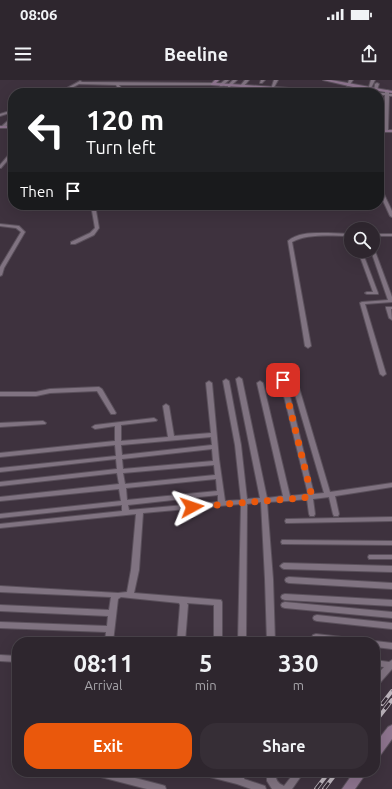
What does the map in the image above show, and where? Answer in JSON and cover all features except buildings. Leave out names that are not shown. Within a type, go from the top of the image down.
[{"type":"street","points":[[69,88],[81,80]]},
{"type":"street","points":[[168,84],[170,80]]},
{"type":"street","points":[[213,84],[216,80]]},
{"type":"street","points":[[220,85],[227,80]]},
{"type":"street","points":[[229,86],[235,80]]},
{"type":"street","points":[[242,86],[247,80]]},
{"type":"street","points":[[78,83],[213,84],[272,88],[276,80]]},
{"type":"street","points":[[325,80],[362,88]]},
{"type":"street","points":[[349,86],[351,80]]},
{"type":"street","points":[[117,84],[119,88]]},
{"type":"street","points":[[376,88],[377,84]]},
{"type":"street","points":[[389,93],[389,131]]},
{"type":"street","points":[[0,167],[8,158]]},
{"type":"street","points":[[384,199],[392,216]]},
{"type":"street","points":[[74,243],[92,234],[97,228],[94,210]]},
{"type":"street","points":[[0,225],[17,227],[23,232],[2,268],[0,275]]},
{"type":"street","points":[[308,346],[290,241],[294,238],[304,236],[344,235]]},
{"type":"street","points":[[380,235],[392,235]]},
{"type":"street","points":[[363,258],[376,293],[367,293]]},
{"type":"street","points":[[376,258],[391,301],[362,303],[383,374]]},
{"type":"street","points":[[392,308],[388,308],[392,318]]},
{"type":"street","points":[[292,374],[336,514]]},
{"type":"street","points":[[239,379],[264,500],[269,571],[271,637]]},
{"type":"street","points":[[283,380],[311,497],[312,514]]},
{"type":"street","points":[[226,381],[238,445],[244,502],[242,637]]},
{"type":"street","points":[[209,383],[214,447],[222,504]]},
{"type":"street","points":[[260,383],[287,499]]},
{"type":"street","points":[[0,394],[36,394],[50,391],[99,389],[112,413]]},
{"type":"street","points":[[166,406],[171,438]]},
{"type":"street","points":[[95,427],[154,420]]},
{"type":"street","points":[[0,425],[43,423]]},
{"type":"street","points":[[118,424],[120,471],[126,513]]},
{"type":"street","points":[[0,454],[214,435]]},
{"type":"street","points":[[0,470],[214,447]]},
{"type":"street","points":[[0,484],[120,471],[216,464]]},
{"type":"street","points":[[0,499],[218,477]]},
{"type":"street","points":[[0,526],[264,500],[311,497],[392,485]]},
{"type":"street","points":[[0,516],[220,493]]},
{"type":"street","points":[[130,595],[135,570],[140,512]]},
{"type":"street","points":[[288,521],[392,520]]},
{"type":"street","points":[[284,542],[392,543]]},
{"type":"street","points":[[371,557],[392,557]]},
{"type":"street","points":[[284,566],[392,569]]},
{"type":"street","points":[[288,580],[392,586]]},
{"type":"street","points":[[0,589],[130,595],[218,602],[218,637]]},
{"type":"street","points":[[110,637],[114,599],[116,595]]},
{"type":"street","points":[[285,597],[392,603]]},
{"type":"street","points":[[181,600],[184,605],[181,637]]},
{"type":"street","points":[[285,605],[392,615]]},
{"type":"street","points":[[0,608],[112,613]]},
{"type":"street","points":[[317,618],[392,626]]},
{"type":"street","points":[[0,625],[111,629]]},
{"type":"street","points":[[380,645],[392,646]]},
{"type":"street","points":[[0,658],[12,659]]},
{"type":"street","points":[[380,663],[391,664]]},
{"type":"street","points":[[380,677],[391,664]]},
{"type":"street","points":[[380,746],[392,730]]},
{"type":"street","points":[[116,777],[162,789]]},
{"type":"street","points":[[241,777],[262,789]]},
{"type":"street","points":[[271,777],[274,786],[282,789]]},
{"type":"street","points":[[287,789],[296,777]]},
{"type":"street","points":[[348,789],[357,777]]},
{"type":"railway","points":[[382,704],[392,691]]},
{"type":"railway","points":[[380,716],[392,700]]},
{"type":"railway","points":[[316,789],[325,777]]},
{"type":"railway","points":[[324,789],[333,777]]},
{"type":"route","points":[[192,507],[312,497],[283,380]]}]
